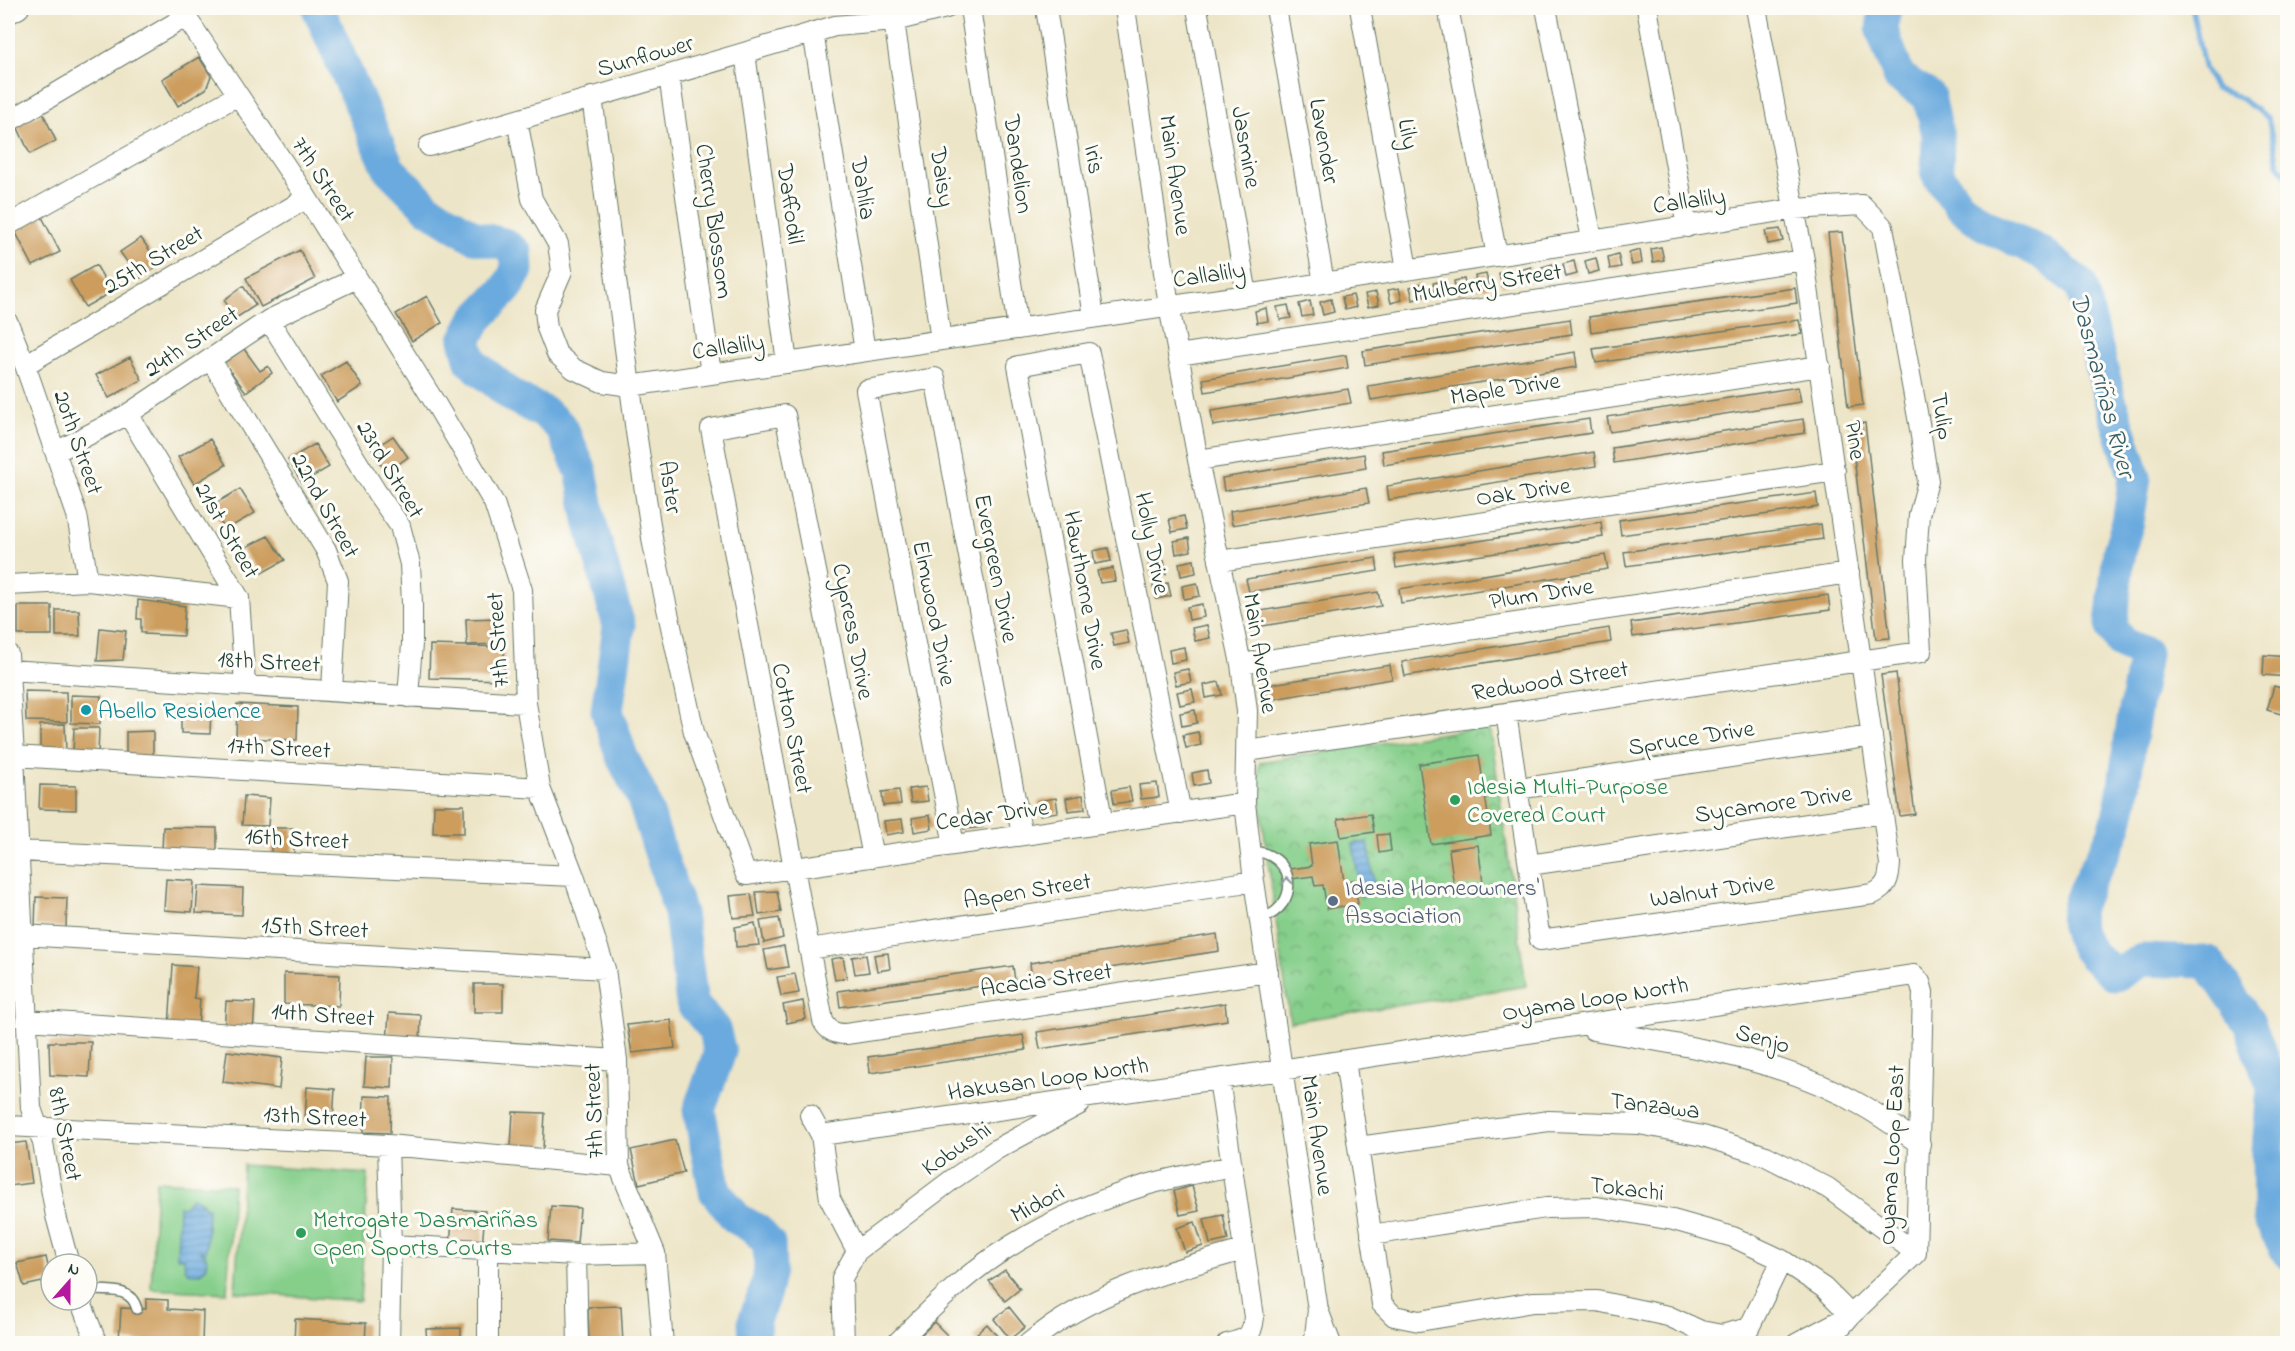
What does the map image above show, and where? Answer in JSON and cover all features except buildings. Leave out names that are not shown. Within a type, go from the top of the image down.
[{"type":"street","points":[[8,14],[19,8]]},
{"type":"street","name":"Sunflower","points":[[429,146],[813,32],[836,26],[894,21],[946,8]]},
{"type":"street","name":"Dandelion","points":[[970,8],[1018,329]]},
{"type":"street","name":"Iris","points":[[1046,8],[1094,317]]},
{"type":"street","name":"Main Avenue","points":[[1125,8],[1169,306],[1198,460],[1241,664],[1246,711],[1245,804],[1254,881],[1318,1310],[1331,1344]]},
{"type":"street","name":"Jasmine","points":[[1197,8],[1247,295]]},
{"type":"street","name":"Lavender","points":[[1276,8],[1324,283]]},
{"type":"street","name":"Lily","points":[[1360,8],[1407,269]]},
{"type":"street","points":[[1448,8],[1497,256]]},
{"type":"street","points":[[1546,8],[1592,239]]},
{"type":"street","points":[[1647,8],[1687,227]]},
{"type":"street","name":"Pine","points":[[1756,8],[1803,260],[1820,366],[1890,864],[1887,883]]},
{"type":"street","points":[[8,122],[183,12]]},
{"type":"street","name":"7th Street","points":[[183,12],[307,198],[494,502],[522,590],[526,703],[540,788],[574,876],[604,969],[617,1060],[619,1166],[655,1253],[663,1344]]},
{"type":"street","name":"Daisy","points":[[894,21],[941,340]]},
{"type":"street","name":"Dahlia","points":[[813,32],[865,351]]},
{"type":"street","name":"Daffodil","points":[[745,53],[787,363]]},
{"type":"street","name":"Cherry Blossom","points":[[669,75],[711,374]]},
{"type":"street","points":[[8,225],[238,95]]},
{"type":"street","name":"Aster","points":[[592,97],[653,544],[694,732],[746,875]]},
{"type":"street","name":"Callalily","points":[[517,120],[531,199],[558,244],[562,271],[544,310],[547,328],[557,354],[574,369],[602,382],[630,386],[1247,295],[1592,239],[1794,210]]},
{"type":"street","name":"25th Street","points":[[25,365],[307,198]]},
{"type":"street","name":"Tulip","points":[[1794,210],[1862,205],[1883,227],[1920,423],[1928,481],[1919,515],[1916,560],[1921,652],[1861,659]]},
{"type":"street","name":"Mulberry Street","points":[[1178,355],[1803,260]]},
{"type":"street","name":"24th Street","points":[[56,452],[128,414],[269,320],[357,278]]},
{"type":"street","name":"23rd Street","points":[[269,320],[400,526],[410,564],[412,603],[408,697]]},
{"type":"street","name":"20th Street","points":[[8,323],[77,515],[88,581]]},
{"type":"street","name":"Holly Drive","points":[[1018,366],[1089,353],[1181,813]]},
{"type":"street","name":"22nd Street","points":[[211,360],[326,550],[338,581],[332,690]]},
{"type":"street","name":"Hawthorne Drive","points":[[1018,366],[1103,824]]},
{"type":"street","name":"Maple Drive","points":[[1198,460],[1820,366]]},
{"type":"street","name":"Evergreen Drive","points":[[866,390],[935,378],[1022,835]]},
{"type":"street","name":"Elmwood Drive","points":[[866,390],[954,845]]},
{"type":"street","name":"21st Street","points":[[128,414],[239,598],[245,686]]},
{"type":"street","name":"Cypress Drive","points":[[711,429],[785,415],[873,857]]},
{"type":"street","name":"Cotton Street","points":[[711,429],[808,949],[823,1022],[832,1032]]},
{"type":"street","name":"Oak Drive","points":[[1219,561],[1834,471]]},
{"type":"street","name":"Plum Drive","points":[[1241,664],[1849,573]]},
{"type":"street","points":[[8,585],[88,581],[239,598]]},
{"type":"street","name":"Redwood Street","points":[[1247,752],[1861,659]]},
{"type":"street","name":"18th Street","points":[[8,662],[245,686],[526,703]]},
{"type":"street","name":"8th Street","points":[[8,662],[15,756],[31,1108],[43,1143],[56,1216],[66,1252]]},
{"type":"street","points":[[1506,713],[1529,865]]},
{"type":"street","name":"Spruce Drive","points":[[1517,789],[1872,736]]},
{"type":"street","name":"17th Street","points":[[15,756],[540,788]]},
{"type":"street","name":"Cedar Drive","points":[[746,875],[1245,804]]},
{"type":"street","name":"Sycamore Drive","points":[[1529,865],[1883,813]]},
{"type":"street","name":"16th Street","points":[[19,851],[574,876]]},
{"type":"street","name":"Walnut Drive","points":[[1529,865],[1540,940],[1873,894],[1887,883]]},
{"type":"street","name":"Aspen Street","points":[[808,949],[1254,881]]},
{"type":"street","name":"15th Street","points":[[22,935],[604,969]]},
{"type":"street","name":"Acacia Street","points":[[832,1032],[846,1034],[1268,972]]},
{"type":"street","name":"Oyama Loop North","points":[[1283,1070],[1914,975]]},
{"type":"street","name":"Oyama Loop East","points":[[1826,1344],[1851,1315],[1916,1253],[1923,992],[1920,982],[1914,975]]},
{"type":"street","name":"14th Street","points":[[26,1020],[617,1060]]},
{"type":"street","name":"Senjo","points":[[1575,1027],[1723,1052],[1791,1072],[1863,1106],[1920,1144]]},
{"type":"street","points":[[1345,1060],[1382,1305],[1394,1316],[1419,1321],[1533,1302],[1597,1301],[1668,1316],[1701,1331],[1722,1335],[1749,1328],[1782,1260]]},
{"type":"street","name":"Hakusan Loop North","points":[[821,1136],[1283,1070]]},
{"type":"street","points":[[1220,1079],[1254,1317],[1253,1330],[1245,1339],[1227,1344]]},
{"type":"street","name":"Kobushi","points":[[857,1251],[997,1149],[1090,1098]]},
{"type":"street","points":[[810,1115],[821,1136],[830,1199],[857,1251],[842,1278],[844,1344]]},
{"type":"street","name":"Tanzawa","points":[[1358,1147],[1549,1121],[1638,1124],[1703,1136],[1766,1156],[1828,1188],[1916,1253]]},
{"type":"street","name":"13th Street","points":[[8,1126],[388,1145],[619,1166]]},
{"type":"street","points":[[388,1145],[391,1245],[389,1344]]},
{"type":"street","name":"Midori","points":[[896,1344],[940,1300],[994,1257],[1042,1227],[1083,1207],[1144,1185],[1232,1166]]},
{"type":"street","name":"Tokachi","points":[[1371,1234],[1546,1208],[1597,1207],[1674,1220],[1733,1237],[1782,1260],[1824,1288],[1851,1315]]},
{"type":"street","points":[[391,1245],[576,1255],[655,1253]]},
{"type":"street","points":[[488,1344],[489,1250]]},
{"type":"street","points":[[1028,1344],[1074,1312],[1116,1290],[1181,1267],[1245,1250]]},
{"type":"street","points":[[576,1255],[578,1344]]},
{"type":"street","name":"Main Avenue","points":[[1314,1344],[1318,1310]]},
{"type":"street","points":[[85,1312],[97,1344]]},
{"type":"street","name":"Oyama Loop East","points":[[1796,1344],[1851,1315]]},
{"type":"lane","points":[[1251,851],[1269,854],[1278,860],[1284,867],[1289,886],[1284,904],[1278,911],[1260,919]]},
{"type":"lane","points":[[99,1290],[123,1291],[135,1300],[137,1309]]},
{"type":"green space","points":[[1483,727],[1491,733],[1526,986],[1290,1022],[1262,818],[1258,777],[1260,762]]},
{"type":"green space","name":"Metrogate Dasmariñas Open Sports Courts","points":[[243,1165],[368,1174],[360,1301],[235,1292]]},
{"type":"green space","points":[[156,1181],[233,1185],[227,1293],[151,1289]]},
{"type":"water","points":[[1368,842],[1375,888],[1368,895],[1361,896],[1353,844]]},
{"type":"water","points":[[195,1198],[203,1203],[204,1208],[208,1208],[206,1252],[201,1251],[206,1256],[207,1266],[200,1273],[194,1274],[185,1269],[184,1258],[177,1257],[179,1206],[184,1207],[190,1199]]},
{"type":"waterway","points":[[318,8],[389,169],[428,208],[474,237],[504,244],[516,253],[517,270],[507,288],[475,321],[465,340],[471,362],[512,396],[545,413],[561,427],[581,471],[591,525],[619,626],[607,711],[622,757],[642,796],[680,913],[692,1003],[714,1029],[720,1052],[699,1110],[715,1191],[736,1218],[757,1230],[769,1244],[770,1270],[765,1292],[754,1321],[755,1344]]},
{"type":"waterway","name":"Dasmariñas River","points":[[1885,8],[1882,30],[1899,77],[1929,96],[1938,135],[1937,174],[1959,205],[1983,224],[2042,253],[2081,285],[2110,400],[2135,477],[2128,522],[2119,551],[2111,625],[2121,643],[2145,653],[2119,813],[2113,834],[2083,893],[2076,916],[2077,926],[2087,948],[2097,960],[2116,975],[2142,960],[2208,962],[2249,1023],[2273,1087],[2268,1152],[2269,1218],[2288,1253]]},
{"type":"waterway","points":[[2192,8],[2204,67],[2215,89],[2237,96],[2268,118],[2278,163],[2288,179]]},
{"type":"place","name":"Abello Residence","points":[[86,710]]},
{"type":"place","name":"Idesia Multi-Purpose Covered Court","points":[[1455,800]]},
{"type":"place","name":"Idesia Homeowners' Association","points":[[1333,901]]},
{"type":"place","name":"Metrogate Dasmariñas Open Sports Courts","points":[[301,1233]]}]
